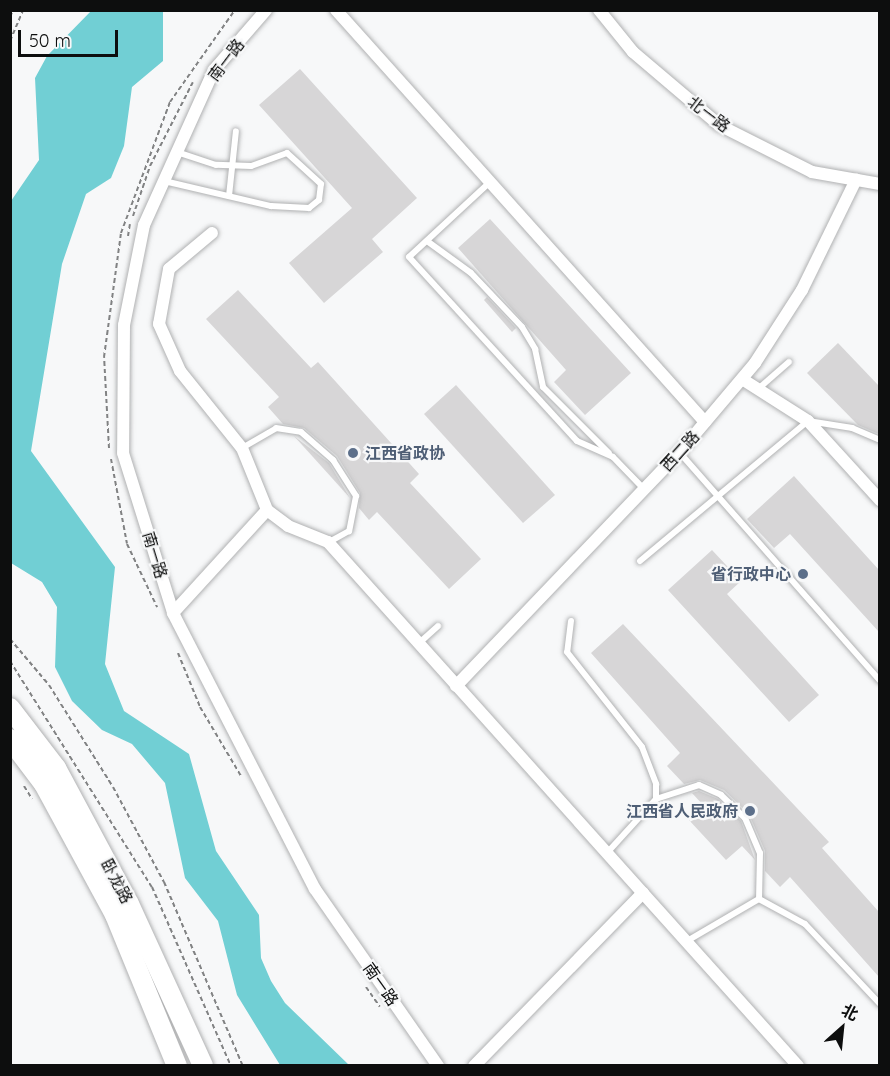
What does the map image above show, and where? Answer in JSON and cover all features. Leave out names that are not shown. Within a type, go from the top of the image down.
[{"type":"main road","name":"卧龙路","points":[[10,708],[62,778],[129,904],[203,1065]]},
{"type":"main road","name":"卧龙路","points":[[10,739],[44,784],[115,915],[177,1065]]},
{"type":"street","name":"南一路","points":[[266,10],[214,70],[144,225],[124,325],[123,453],[168,610],[315,889],[438,1065]]},
{"type":"street","points":[[336,10],[705,422]]},
{"type":"street","name":"北一路","points":[[599,10],[633,52],[719,125],[812,172],[879,184]]},
{"type":"street","name":"西二路","points":[[456,687],[679,453],[742,379],[802,290],[856,180]]},
{"type":"street","points":[[212,233],[169,269],[159,324],[180,371],[242,448],[267,510],[288,526],[328,542],[798,1065]]},
{"type":"street","points":[[742,379],[808,421],[879,500]]},
{"type":"street","points":[[168,610],[267,510]]},
{"type":"street","points":[[474,1065],[643,893]]},
{"type":"lane","points":[[229,196],[236,131]]},
{"type":"lane","points":[[164,181],[229,196],[309,208],[319,201],[321,184],[287,153],[251,166],[232,166],[176,152]]},
{"type":"lane","points":[[490,182],[409,257],[577,441],[613,457]]},
{"type":"lane","points":[[427,241],[471,273],[522,327],[535,349],[543,387],[644,489]]},
{"type":"lane","points":[[758,389],[789,362]]},
{"type":"lane","points":[[640,561],[808,421],[852,428],[879,440]]},
{"type":"lane","points":[[242,448],[276,428],[301,432],[333,460],[356,496],[349,531],[328,542]]},
{"type":"lane","points":[[679,453],[879,681]]},
{"type":"lane","points":[[571,621],[567,652],[642,747],[652,768],[656,799]]},
{"type":"lane","points":[[418,644],[438,626]]},
{"type":"lane","points":[[607,854],[656,799],[699,785],[721,795],[745,818],[760,853],[759,898]]},
{"type":"lane","points":[[686,942],[759,898]]},
{"type":"lane","points":[[759,898],[805,924],[879,1004]]},
{"type":"path","points":[[10,17],[13,10]]},
{"type":"path","points":[[10,41],[22,10]]},
{"type":"path","points":[[160,615],[127,544],[111,459],[104,357],[111,287],[121,232],[160,121],[198,56],[235,10]]},
{"type":"path","points":[[113,346],[129,227],[150,166],[181,102],[227,34]]},
{"type":"path","points":[[112,370],[116,444]]},
{"type":"path","points":[[142,558],[168,610]]},
{"type":"path","points":[[10,639],[48,685],[113,787],[165,882],[243,1065]]},
{"type":"path","points":[[175,646],[200,706],[247,785]]},
{"type":"path","points":[[10,661],[152,887],[231,1065]]},
{"type":"path","points":[[22,784],[39,809]]},
{"type":"path","points":[[369,979],[389,1008]]},
{"type":"path","points":[[364,983],[383,1011]]},
{"type":"water","points":[[92,10],[163,11],[163,61],[132,87],[124,146],[111,178],[86,194],[62,264],[31,451],[115,567],[105,664],[124,711],[189,754],[216,851],[259,915],[261,958],[271,981],[285,1003],[349,1065],[280,1065],[237,995],[218,921],[185,878],[165,783],[132,744],[102,730],[72,701],[55,667],[57,607],[42,582],[11,563],[11,201],[39,160],[35,78],[47,56]]},
{"type":"building","points":[[300,69],[417,198],[372,239],[383,252],[324,303],[289,263],[352,208],[259,105]]},
{"type":"building","points":[[490,219],[631,373],[585,415],[554,382],[566,370],[458,248]]},
{"type":"building","points":[[238,290],[311,368],[318,362],[419,474],[410,483],[481,559],[449,589],[377,512],[369,520],[359,508],[360,493],[337,456],[304,428],[283,424],[268,407],[279,397],[206,319]]},
{"type":"building","points":[[487,297],[516,328],[512,332],[484,300]]},
{"type":"building","points":[[838,343],[879,386],[879,434],[858,425],[807,373]]},
{"type":"building","points":[[456,385],[555,495],[523,523],[424,414]]},
{"type":"building","points":[[294,436],[329,463],[350,498]]},
{"type":"building","points":[[794,476],[879,570],[879,632],[790,534],[774,548],[747,519]]},
{"type":"building","points":[[712,550],[741,581],[727,594],[819,695],[789,722],[668,590]]},
{"type":"building","points":[[623,624],[829,842],[822,848],[879,912],[879,977],[790,877],[780,887],[765,871],[765,851],[749,814],[724,790],[700,780],[684,784],[667,766],[680,753],[591,653]]},
{"type":"building","points":[[699,791],[718,799],[741,821],[755,860],[742,846],[726,860],[688,819],[703,805],[692,793]]},
{"type":"place","name":"江西省政协","points":[[353,453]]},
{"type":"place","name":"省行政中心","points":[[803,574]]},
{"type":"place","name":"江西省人民政府","points":[[750,811]]}]
